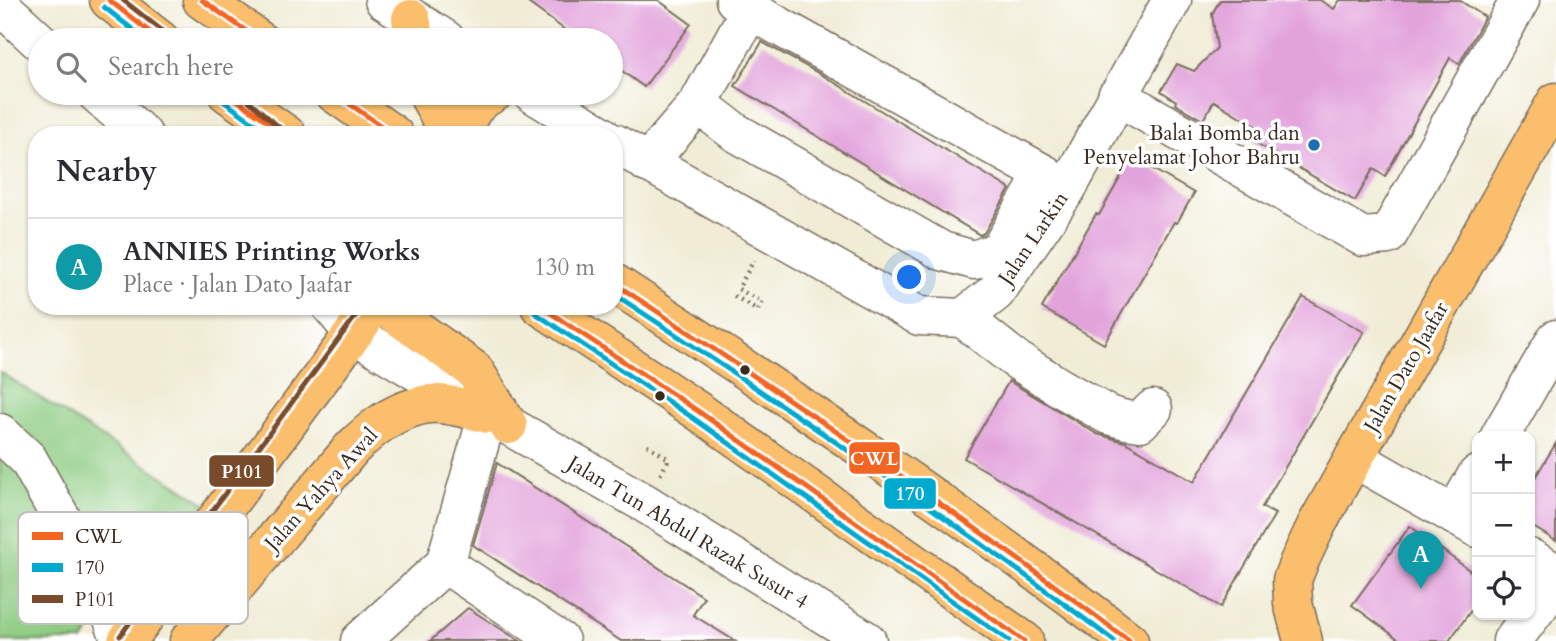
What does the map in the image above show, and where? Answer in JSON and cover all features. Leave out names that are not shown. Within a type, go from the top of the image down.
[{"type":"main road","points":[[108,0],[144,28]]},
{"type":"main road","points":[[202,0],[242,28]]},
{"type":"main road","name":"Jalan Dato Jaafar","points":[[1303,641],[1293,603],[1292,580],[1299,562],[1317,524],[1556,102]]},
{"type":"main road","points":[[241,105],[264,126]]},
{"type":"main road","points":[[243,105],[274,126]]},
{"type":"main road","points":[[351,105],[381,126]]},
{"type":"main road","points":[[434,105],[452,126]]},
{"type":"main road","points":[[464,126],[475,105]]},
{"type":"main road","points":[[623,289],[882,462],[1129,641]]},
{"type":"main road","points":[[219,512],[357,315]]},
{"type":"main road","points":[[554,315],[698,411],[1024,641]]},
{"type":"main road","name":"Jalan Yahya Awal","points":[[248,571],[353,447],[375,426],[392,415],[437,403],[498,419]]},
{"type":"main road","points":[[127,641],[140,624]]},
{"type":"main road","name":"Jalan Yahya Awal","points":[[189,641],[203,624]]},
{"type":"street","name":"Jalan Larkin","points":[[963,318],[996,292],[1055,182],[1117,96],[1172,0]]},
{"type":"street","points":[[1117,96],[1363,237],[1388,235],[1520,0]]},
{"type":"street","points":[[0,5],[28,30]]},
{"type":"street","points":[[647,163],[698,104],[742,5],[1055,182],[999,251],[974,260],[942,251],[735,132],[698,104]]},
{"type":"street","points":[[403,20],[420,28]]},
{"type":"street","points":[[109,105],[133,126]]},
{"type":"street","points":[[552,105],[586,126]]},
{"type":"street","points":[[623,148],[919,316],[963,318],[1015,359],[1108,415],[1140,422],[1153,409]]},
{"type":"street","points":[[360,641],[445,564],[498,419],[469,385],[361,315]]},
{"type":"street","points":[[1503,431],[1556,339]]},
{"type":"street","name":"Jalan Tun Abdul Razak Susur 4","points":[[498,419],[643,502],[867,641]]},
{"type":"street","points":[[0,433],[28,459],[58,512]]},
{"type":"street","points":[[1354,458],[1466,521],[1472,494]]},
{"type":"street","points":[[1535,561],[1556,573]]},
{"type":"street","points":[[445,564],[560,641]]},
{"type":"street","points":[[1511,641],[1556,583]]},
{"type":"street","points":[[115,624],[121,641]]},
{"type":"path","points":[[734,296],[758,310],[763,302],[737,289]]},
{"type":"path","points":[[647,444],[669,459]]},
{"type":"green space","points":[[0,372],[206,504],[198,512],[18,512],[18,624],[93,624],[83,641],[0,641]]},
{"type":"building","points":[[524,0],[658,0],[691,24],[644,87],[623,72],[623,28],[562,28]]},
{"type":"building","points":[[1220,0],[1320,0],[1334,9],[1340,0],[1459,0],[1485,17],[1459,64],[1450,58],[1385,176],[1373,169],[1355,201],[1253,141],[1260,129],[1214,101],[1203,120],[1175,104],[1176,101],[1161,91],[1177,64],[1194,71],[1217,48],[1212,14]]},
{"type":"building","points":[[762,42],[822,75],[1010,189],[984,233],[980,235],[735,86]]},
{"type":"building","points":[[1132,157],[1194,193],[1177,223],[1174,222],[1104,344],[1042,308]]},
{"type":"building","points":[[1303,297],[1364,332],[1262,507],[1275,514],[1221,607],[964,458],[1009,381],[1097,434],[1125,442],[1194,482]]},
{"type":"building","points":[[1556,443],[1556,541],[1535,528],[1535,478]]},
{"type":"building","points":[[497,463],[704,597],[693,615],[735,641],[621,641],[473,545]]},
{"type":"building","points":[[1410,526],[1472,572],[1472,609],[1449,641],[1401,641],[1352,605]]},
{"type":"building","points":[[468,608],[520,641],[430,641]]},
{"type":"transit line","name":"CWL","points":[[109,0],[145,28]]},
{"type":"transit line","name":"P101","points":[[123,0],[159,28]]},
{"type":"transit line","name":"CWL","points":[[202,0],[242,28]]},
{"type":"transit line","name":"170","points":[[104,7],[131,28]]},
{"type":"transit line","name":"170","points":[[229,105],[258,126]]},
{"type":"transit line","name":"CWL","points":[[244,105],[274,126]]},
{"type":"transit line","name":"P101","points":[[254,105],[278,126]]},
{"type":"transit line","name":"CWL","points":[[351,105],[381,126]]},
{"type":"transit line","name":"CWL","points":[[623,289],[874,458],[1129,641]]},
{"type":"transit line","name":"170","points":[[623,300],[867,463],[1114,641]]},
{"type":"transit line","name":"P101","points":[[211,512],[356,315]]},
{"type":"transit line","name":"170","points":[[538,315],[693,418],[1009,641]]},
{"type":"transit line","name":"CWL","points":[[554,315],[698,411],[1024,641]]},
{"type":"transit line","name":"P101","points":[[120,636],[129,624]]},
{"type":"place","name":"Balai Bomba dan Penyelamat Johor Bahru","points":[[1314,145]]},
{"type":"place","name":"ANNIES Printing Works","points":[[1421,589]]}]
